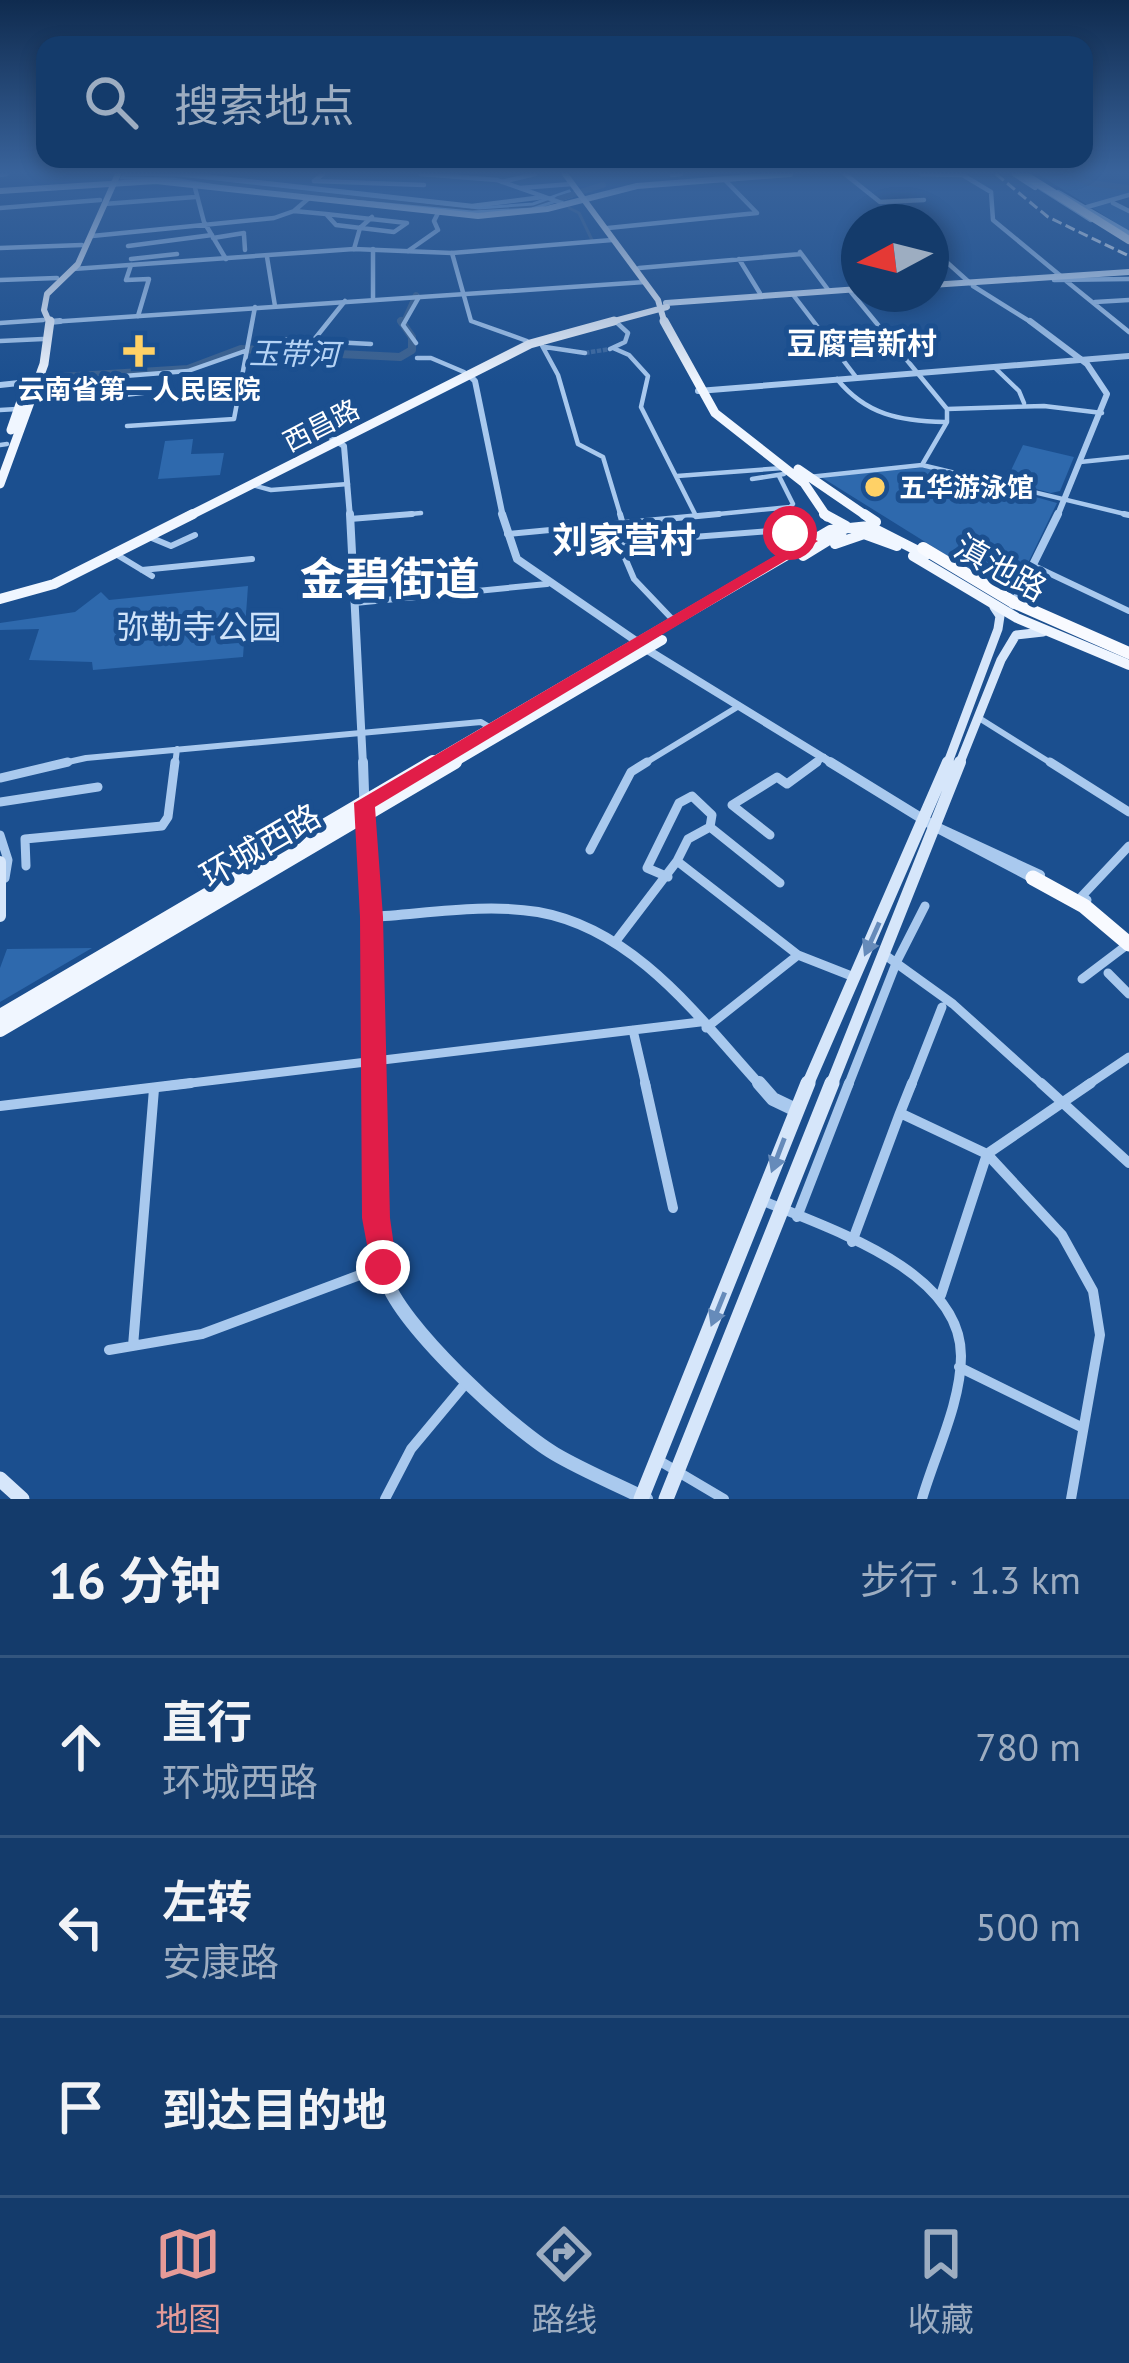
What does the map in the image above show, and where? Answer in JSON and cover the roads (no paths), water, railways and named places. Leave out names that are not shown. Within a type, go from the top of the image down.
[{"type":"highway","points":[[923,550],[1021,606],[1129,658]]},
{"type":"highway","points":[[1033,878],[1084,906],[1127,946]]},
{"type":"main road","points":[[0,466],[17,409],[44,364],[46,294],[73,269],[87,244]]},
{"type":"main road","points":[[615,244],[664,306]]},
{"type":"main road","points":[[620,244],[664,306],[667,333],[720,418],[810,489],[831,520]]},
{"type":"main road","points":[[28,400],[46,321],[39,299],[74,263],[82,245]]},
{"type":"main road","points":[[949,285],[1129,274]]},
{"type":"main road","points":[[664,306],[841,291]]},
{"type":"main road","points":[[664,306],[841,292]]},
{"type":"main road","name":"西昌路","points":[[0,596],[49,581],[537,342],[664,306]]},
{"type":"main road","name":"西昌路","points":[[537,342],[664,306]]},
{"type":"main road","points":[[0,484],[35,364]]},
{"type":"main road","name":"西昌路","points":[[0,596],[54,584],[335,439]]},
{"type":"main road","name":"滇池路","points":[[785,471],[809,477],[853,520],[890,535]]},
{"type":"main road","points":[[808,542],[819,521],[820,505]]},
{"type":"main road","name":"滇池路","points":[[831,520],[853,520]]},
{"type":"main road","name":"滇池路","points":[[831,520],[853,520],[890,535],[986,601],[1064,640],[1129,658]]},
{"type":"main road","name":"环城西路","points":[[0,1030],[808,542],[853,520]]},
{"type":"main road","name":"环城西路","points":[[0,1016],[365,809],[492,729],[795,560],[853,520]]},
{"type":"main road","points":[[795,560],[857,535],[890,535],[923,550]]},
{"type":"main road","name":"滇池路","points":[[923,550],[1012,606],[1129,658]]},
{"type":"main road","points":[[665,1499],[790,1214],[891,958],[930,823],[996,636],[1000,616],[986,601]]},
{"type":"main road","points":[[643,1498],[796,1110],[979,718],[1001,660],[1011,640],[1022,632],[1064,640]]},
{"type":"main road","points":[[996,636],[1005,638],[1001,660]]},
{"type":"main road","points":[[0,862],[0,916]]},
{"type":"main road","points":[[0,1479],[22,1499]]},
{"type":"street","points":[[138,316],[149,279],[126,280],[128,246],[145,244]]},
{"type":"street","points":[[216,244],[226,260]]},
{"type":"street","points":[[245,244],[245,250]]},
{"type":"street","points":[[354,249],[355,244]]},
{"type":"street","points":[[408,251],[418,244]]},
{"type":"street","points":[[73,269],[354,249],[452,253],[568,244]]},
{"type":"street","points":[[1020,244],[1127,329]]},
{"type":"street","points":[[0,248],[82,245]]},
{"type":"street","points":[[373,249],[373,299]]},
{"type":"street","points":[[639,268],[800,252],[829,291]]},
{"type":"street","points":[[452,253],[472,322],[585,353]]},
{"type":"street","points":[[130,263],[177,254]]},
{"type":"street","points":[[267,256],[275,306]]},
{"type":"street","points":[[738,257],[761,295]]},
{"type":"street","points":[[949,264],[1082,360],[1106,386],[1107,402],[1012,606]]},
{"type":"street","points":[[0,280],[57,278]]},
{"type":"street","points":[[0,322],[645,282]]},
{"type":"street","points":[[794,296],[856,377]]},
{"type":"street","points":[[415,297],[403,322],[416,343]]},
{"type":"street","points":[[1093,302],[1129,300]]},
{"type":"street","points":[[313,341],[345,301]]},
{"type":"street","points":[[127,426],[234,419],[255,307]]},
{"type":"street","points":[[872,312],[947,409],[946,422],[922,465]]},
{"type":"street","points":[[614,320],[628,333],[628,351],[613,351],[629,355],[648,376],[641,407],[696,516]]},
{"type":"street","points":[[0,341],[43,339]]},
{"type":"street","points":[[275,339],[371,344]]},
{"type":"street","points":[[537,342],[558,375],[578,444],[603,457],[622,521]]},
{"type":"street","points":[[0,385],[193,371],[245,349]]},
{"type":"street","points":[[703,391],[1129,356]]},
{"type":"street","points":[[417,358],[431,358],[475,381],[507,534],[517,560],[642,646],[1065,900],[1127,946]]},
{"type":"street","points":[[994,367],[1019,391],[1024,404]]},
{"type":"street","points":[[94,376],[89,400],[151,392]]},
{"type":"street","points":[[837,379],[857,404],[874,413],[946,422]]},
{"type":"street","points":[[947,409],[1024,404],[1040,410],[1073,406],[1102,413]]},
{"type":"street","points":[[0,410],[17,409]]},
{"type":"street","points":[[335,439],[344,446],[355,603],[371,917],[376,1218],[383,1267],[398,1305],[467,1382],[554,1454],[643,1498]]},
{"type":"street","points":[[1080,462],[1129,457]]},
{"type":"street","points":[[809,477],[922,465],[1129,514]]},
{"type":"street","points":[[677,476],[785,471]]},
{"type":"street","points":[[507,534],[793,506],[785,471]]},
{"type":"street","points":[[752,479],[785,471]]},
{"type":"street","points":[[250,484],[271,490],[348,484]]},
{"type":"street","points":[[350,519],[421,513]]},
{"type":"street","points":[[611,525],[627,571],[659,611],[676,622]]},
{"type":"street","points":[[616,543],[769,531],[808,542]]},
{"type":"street","points":[[147,536],[171,546],[195,535]]},
{"type":"street","points":[[114,553],[152,576]]},
{"type":"street","points":[[142,570],[252,559]]},
{"type":"street","points":[[1034,566],[1129,611]]},
{"type":"street","points":[[355,603],[547,584]]},
{"type":"street","points":[[590,850],[632,772],[741,705]]},
{"type":"street","points":[[979,718],[1129,812]]},
{"type":"street","points":[[0,778],[62,761],[177,749],[481,722],[492,729]]},
{"type":"street","points":[[26,866],[25,839],[162,826],[168,818],[177,749]]},
{"type":"street","points":[[770,835],[732,805],[777,777],[787,784],[824,757]]},
{"type":"street","points":[[0,802],[98,787]]},
{"type":"street","points":[[668,877],[647,868],[679,803],[692,796],[712,815],[710,827]]},
{"type":"street","points":[[930,823],[1082,896],[1127,946]]},
{"type":"street","points":[[616,941],[668,877],[688,839],[710,827]]},
{"type":"street","points":[[710,827],[780,883]]},
{"type":"street","points":[[0,835],[8,860],[2,892]]},
{"type":"street","points":[[1082,896],[1129,846]]},
{"type":"street","points":[[977,851],[1033,878]]},
{"type":"street","points":[[677,861],[798,955],[855,978]]},
{"type":"street","points":[[926,906],[891,958],[952,1004],[1129,1163]]},
{"type":"street","points":[[371,917],[538,912],[616,941],[638,957],[773,1099],[796,1110]]},
{"type":"street","points":[[1082,979],[1127,946]]},
{"type":"street","points":[[0,1106],[703,1025],[798,955]]},
{"type":"street","points":[[1108,973],[1129,994]]},
{"type":"street","points":[[851,1242],[942,1007]]},
{"type":"street","points":[[633,1030],[673,1208]]},
{"type":"street","points":[[940,1295],[987,1154],[1129,1057]]},
{"type":"street","points":[[134,1346],[154,1089]]},
{"type":"street","points":[[900,1113],[987,1154],[1062,1235],[1093,1291],[1100,1335],[1071,1499]]},
{"type":"street","points":[[761,1200],[925,1280],[940,1295],[960,1334],[959,1367],[922,1499]]},
{"type":"street","points":[[109,1350],[202,1334],[383,1267]]},
{"type":"street","points":[[959,1367],[1082,1428]]},
{"type":"street","points":[[385,1499],[411,1449],[467,1382]]},
{"type":"street","points":[[658,1460],[724,1499]]},
{"type":"waterway","name":"玉带河","points":[[403,324],[416,295]]},
{"type":"waterway","name":"玉带河","points":[[45,378],[188,369],[241,349],[400,357],[412,350],[412,337],[403,324]]},
{"type":"tunnel","points":[[585,353],[610,349]]},
{"type":"railway","points":[[1104,244],[1129,256]]},
{"type":"place","name":"云南省第一人民医院","points":[[139,351]]},
{"type":"place","name":"五华游泳馆","points":[[875,487]]},
{"type":"district","name":"豆腐营新村","points":[[862,342]]},
{"type":"district","name":"刘家营村","points":[[624,539]]},
{"type":"district","name":"金碧街道","points":[[390,578]]},
{"type":"park label","name":"弥勒寺公园","points":[[199,626]]}]
